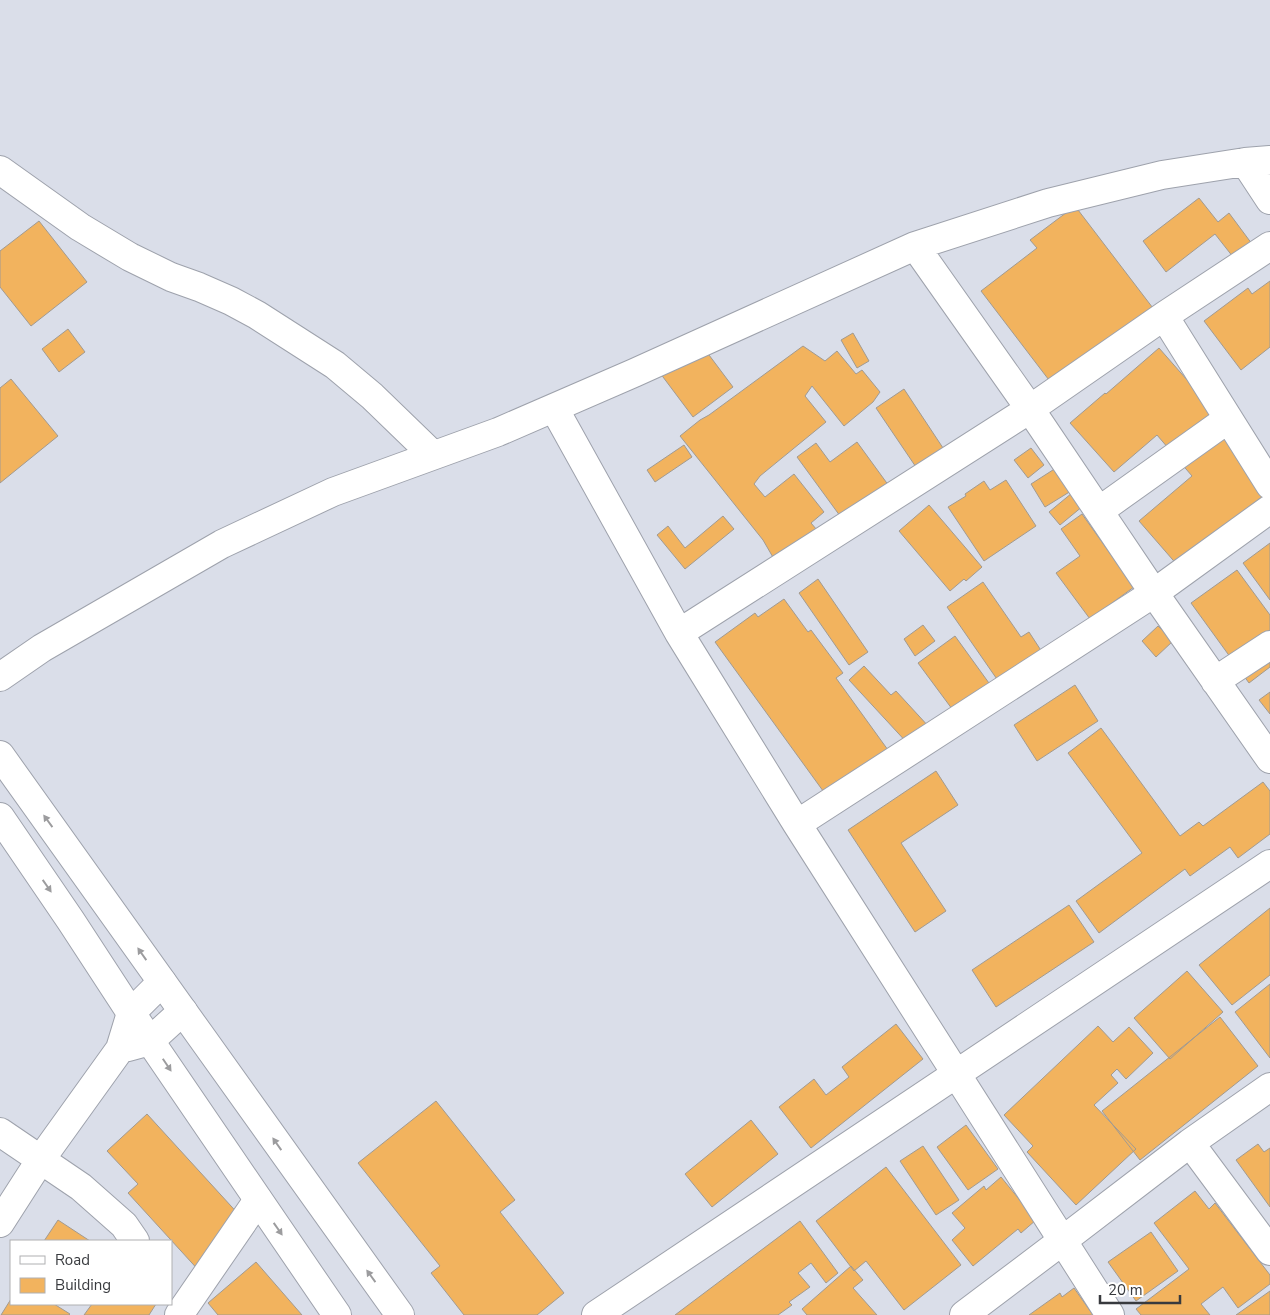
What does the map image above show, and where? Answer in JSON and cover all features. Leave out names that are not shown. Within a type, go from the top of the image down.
[{"type":"street","points":[[0,677],[42,648],[222,544],[333,492],[498,432],[554,408],[915,246],[1048,203],[1162,175],[1257,161],[1270,200]]},
{"type":"street","points":[[0,170],[80,228],[130,257],[171,277],[231,301],[257,315],[335,365],[372,396],[433,455]]},
{"type":"street","points":[[915,246],[1030,409],[1154,593],[1270,759]]},
{"type":"street","points":[[679,633],[1030,409],[1164,316],[1270,246]]},
{"type":"street","points":[[1164,316],[1270,485]]},
{"type":"street","points":[[554,408],[679,633],[797,824],[1110,1315]]},
{"type":"street","points":[[1099,512],[1228,419]]},
{"type":"street","points":[[797,824],[1154,593],[1270,509]]},
{"type":"street","points":[[1216,681],[1270,645]]},
{"type":"street","points":[[0,755],[400,1315]]},
{"type":"street","points":[[0,817],[337,1315]]},
{"type":"street","points":[[596,1315],[1270,864]]},
{"type":"street","points":[[0,1223],[41,1159],[120,1049],[131,1013],[162,982]]},
{"type":"street","points":[[120,1049],[150,1041],[183,1011]]},
{"type":"street","points":[[964,1315],[1190,1142],[1270,1088]]},
{"type":"street","points":[[0,1132],[81,1187],[124,1225],[134,1240]]},
{"type":"street","points":[[1190,1142],[1270,1251]]},
{"type":"street","points":[[179,1309],[258,1200]]},
{"type":"building","points":[[1199,198],[1218,222],[1229,213],[1255,248],[1237,262],[1215,234],[1166,272],[1143,241]]},
{"type":"building","points":[[1075,206],[1159,316],[1052,384],[981,291],[1037,248],[1030,240]]},
{"type":"building","points":[[39,221],[87,282],[31,326],[0,287],[0,251]]},
{"type":"building","points":[[1270,281],[1270,347],[1241,370],[1204,321],[1248,288],[1252,294]]},
{"type":"building","points":[[68,329],[85,352],[59,372],[42,349]]},
{"type":"building","points":[[853,333],[869,361],[857,368],[841,340]]},
{"type":"building","points":[[697,339],[733,387],[693,417],[657,369]]},
{"type":"building","points":[[803,346],[825,361],[837,351],[856,374],[862,370],[880,392],[873,402],[844,426],[812,386],[805,396],[826,422],[760,476],[754,484],[765,497],[794,474],[824,512],[811,523],[817,530],[774,559],[763,540],[680,436]]},
{"type":"building","points":[[1159,348],[1202,397],[1270,507],[1179,567],[1139,521],[1192,476],[1157,435],[1114,472],[1070,423]]},
{"type":"building","points":[[11,379],[58,436],[0,483],[0,388]]},
{"type":"building","points":[[904,389],[947,454],[920,473],[876,408]]},
{"type":"building","points":[[857,442],[889,486],[843,520],[797,457],[816,443],[830,462]]},
{"type":"building","points":[[684,445],[692,457],[655,482],[647,470]]},
{"type":"building","points":[[1031,448],[1044,465],[1028,478],[1014,460]]},
{"type":"building","points":[[1056,468],[1071,491],[1045,507],[1031,484]]},
{"type":"building","points":[[1006,480],[1036,526],[984,561],[948,507],[966,496],[965,494],[984,481],[990,490]]},
{"type":"building","points":[[1072,493],[1083,506],[1060,525],[1049,512]]},
{"type":"building","points":[[929,505],[982,567],[966,581],[964,579],[950,591],[899,531]]},
{"type":"building","points":[[1082,514],[1134,587],[1090,619],[1056,573],[1080,556],[1061,529]]},
{"type":"building","points":[[723,516],[734,529],[685,569],[657,535],[668,526],[685,548]]},
{"type":"building","points":[[1270,543],[1270,600],[1243,563]]},
{"type":"building","points":[[1237,570],[1270,615],[1270,667],[1249,683],[1191,603]]},
{"type":"building","points":[[818,579],[868,652],[849,665],[799,593]]},
{"type":"building","points":[[983,582],[1021,637],[1029,632],[1044,655],[1001,685],[947,607]]},
{"type":"building","points":[[784,599],[808,632],[811,630],[843,673],[836,678],[888,750],[826,795],[715,642],[755,613],[758,617]]},
{"type":"building","points":[[923,625],[935,641],[915,656],[904,639]]},
{"type":"building","points":[[1158,626],[1173,641],[1156,657],[1142,641]]},
{"type":"building","points":[[955,636],[994,690],[958,717],[918,663]]},
{"type":"building","points":[[864,666],[891,695],[896,691],[930,728],[910,746],[849,680]]},
{"type":"building","points":[[1075,685],[1098,721],[1037,761],[1014,725]]},
{"type":"building","points":[[1270,692],[1270,714],[1259,700]]},
{"type":"building","points":[[1101,728],[1180,836],[1199,822],[1203,826],[1263,782],[1270,791],[1270,834],[1238,858],[1230,847],[1190,876],[1185,869],[1099,933],[1076,901],[1142,853],[1068,753]]},
{"type":"building","points":[[936,771],[958,805],[901,843],[946,911],[915,932],[848,830]]},
{"type":"building","points":[[1069,905],[1094,942],[996,1007],[972,970]]},
{"type":"building","points":[[1270,908],[1270,975],[1232,1005],[1199,965]]},
{"type":"building","points":[[1187,971],[1223,1012],[1170,1059],[1134,1018]]},
{"type":"building","points":[[1270,984],[1270,1058],[1235,1012]]},
{"type":"building","points":[[1220,1017],[1258,1066],[1140,1160],[1102,1111]]},
{"type":"building","points":[[896,1024],[923,1059],[811,1148],[779,1107],[814,1079],[826,1095],[849,1077],[842,1067]]},
{"type":"building","points":[[1098,1026],[1113,1042],[1129,1027],[1153,1053],[1126,1079],[1117,1069],[1111,1075],[1118,1083],[1094,1105],[1136,1149],[1076,1205],[1027,1152],[1033,1146],[1004,1115]]},
{"type":"building","points":[[436,1101],[515,1200],[500,1212],[564,1293],[537,1315],[464,1315],[431,1273],[440,1266],[358,1163]]},
{"type":"building","points":[[147,1114],[252,1229],[202,1274],[128,1193],[138,1184],[107,1151]]},
{"type":"building","points":[[751,1120],[778,1154],[712,1207],[685,1174]]},
{"type":"building","points":[[966,1125],[998,1169],[968,1190],[937,1147]]},
{"type":"building","points":[[1258,1144],[1264,1152],[1270,1148],[1270,1207],[1236,1160]]},
{"type":"building","points":[[923,1146],[959,1200],[936,1215],[900,1161]]},
{"type":"building","points":[[886,1167],[961,1265],[904,1310],[866,1261],[854,1271],[816,1221]]},
{"type":"building","points":[[1001,1177],[1036,1220],[1021,1233],[1018,1229],[973,1266],[952,1240],[965,1228],[952,1213],[984,1186],[986,1190]]},
{"type":"building","points":[[1195,1191],[1209,1209],[1215,1203],[1270,1275],[1270,1284],[1238,1308],[1223,1287],[1201,1304],[1210,1315],[1141,1315],[1136,1309],[1189,1269],[1154,1223]]},
{"type":"building","points":[[58,1220],[88,1240],[45,1240]]},
{"type":"building","points":[[800,1221],[838,1273],[826,1283],[811,1263],[798,1273],[810,1287],[789,1302],[792,1305],[778,1315],[675,1315]]},
{"type":"building","points":[[1151,1232],[1178,1271],[1136,1301],[1108,1262]]},
{"type":"building","points":[[256,1262],[302,1315],[218,1315],[208,1303]]},
{"type":"building","points":[[851,1266],[863,1280],[853,1288],[877,1315],[807,1315],[802,1309]]},
{"type":"building","points":[[1074,1288],[1093,1315],[1029,1315],[1060,1293],[1062,1297]]},
{"type":"building","points":[[1270,1291],[1270,1315],[1236,1315]]},
{"type":"building","points":[[10,1301],[10,1305],[56,1305],[70,1314],[69,1315],[1,1315]]},
{"type":"building","points":[[91,1305],[155,1305],[149,1315],[84,1315]]}]
